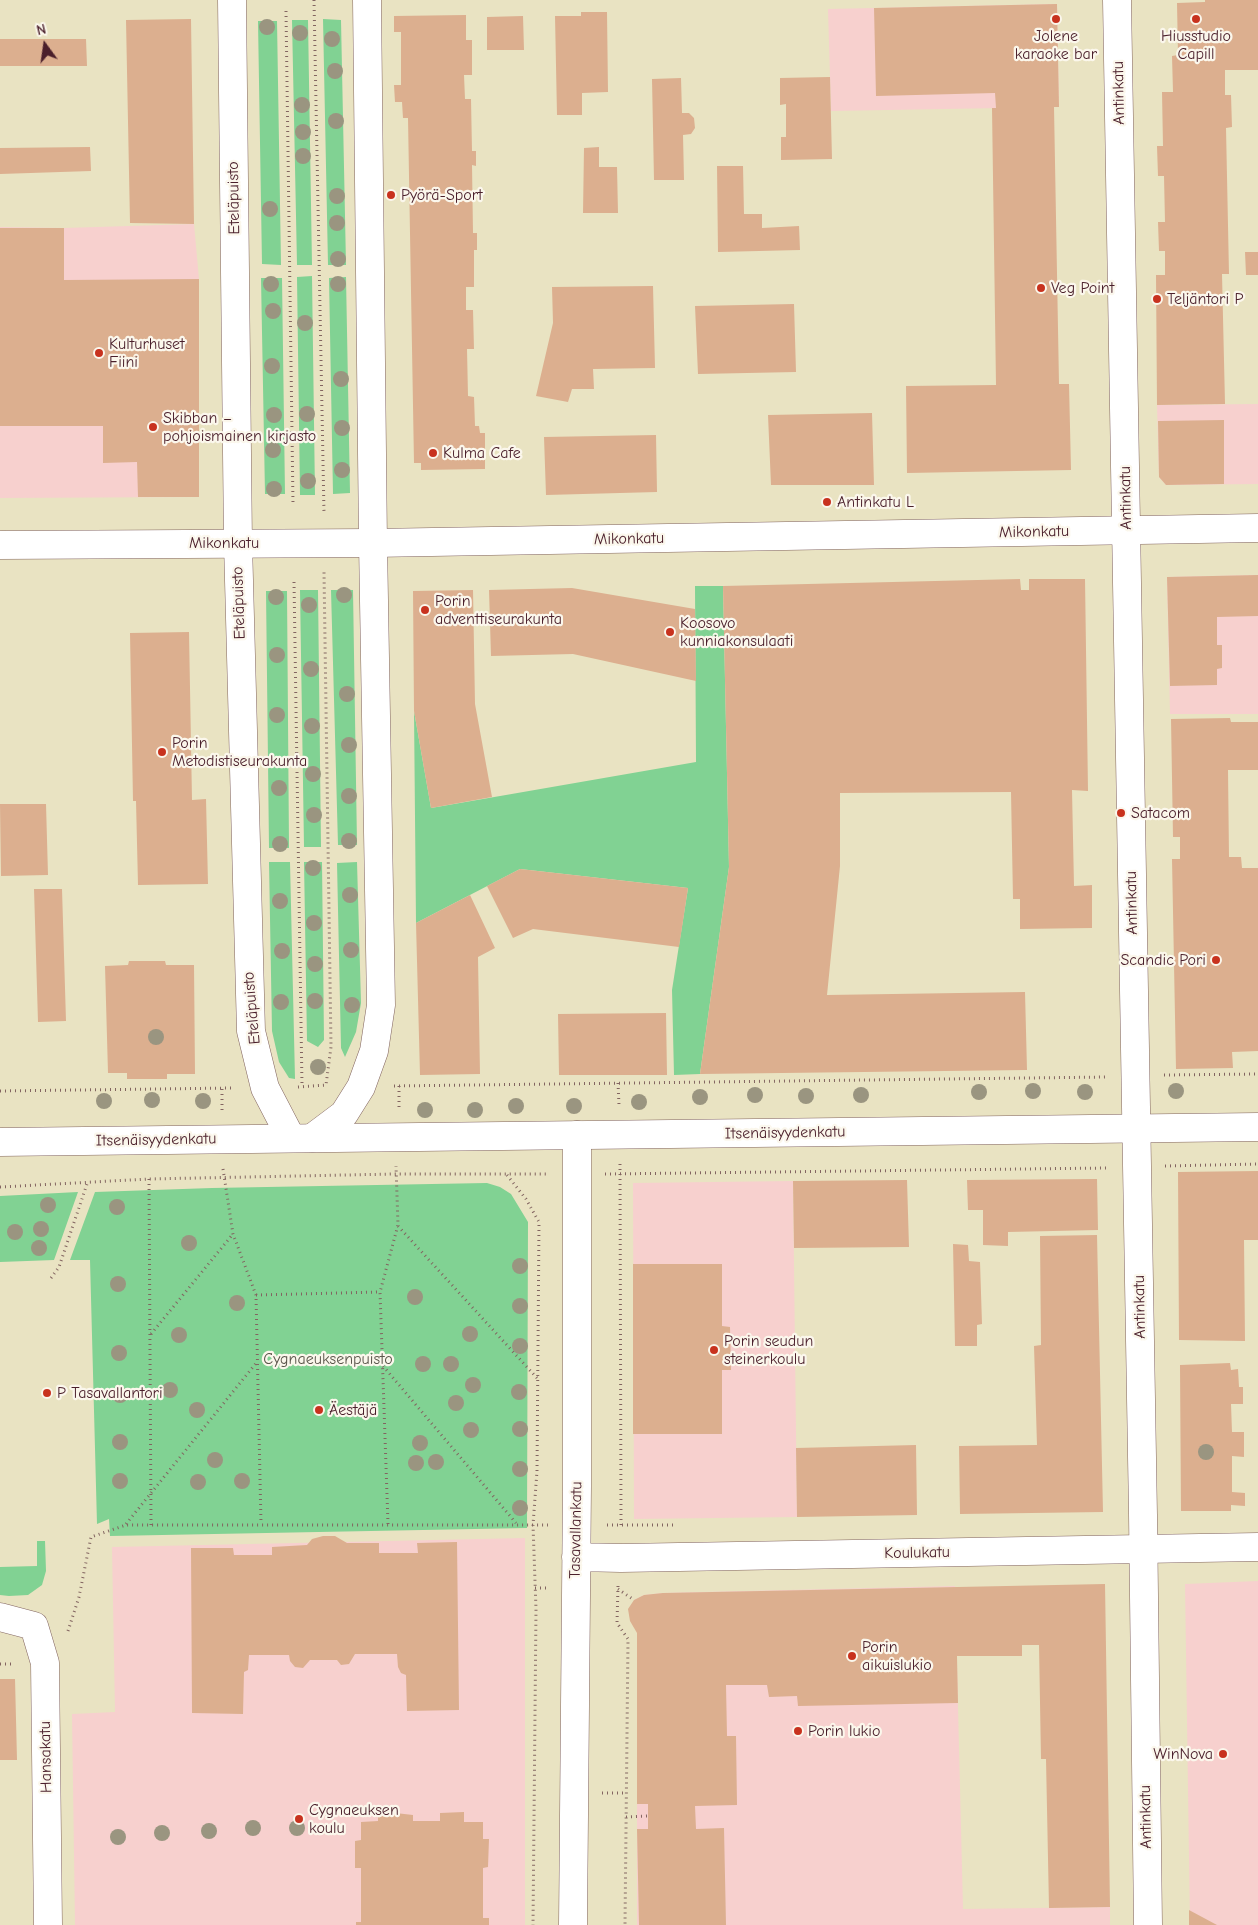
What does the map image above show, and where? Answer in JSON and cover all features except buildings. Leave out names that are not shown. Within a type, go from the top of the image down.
[{"type":"street","name":"Eteläpuisto","points":[[232,0],[238,543],[251,1031],[265,1088],[301,1138]]},
{"type":"street","points":[[301,1138],[344,1114],[361,1087],[374,1051],[381,1005],[373,543],[367,0]]},
{"type":"street","name":"Antinkatu","points":[[1117,0],[1137,1128],[1148,1925]]},
{"type":"street","name":"Mikonkatu","points":[[0,545],[373,543],[1258,528]]},
{"type":"street","name":"Itsenäisyydenkatu","points":[[0,1142],[1258,1127]]},
{"type":"street","name":"Tasavallankatu","points":[[573,1925],[576,1557],[576,1135]]},
{"type":"street","name":"Koulukatu","points":[[576,1557],[621,1558],[1258,1547]]},
{"type":"street","name":"Hansakatu","points":[[0,1617],[34,1626],[45,1663],[48,1925]]},
{"type":"path","points":[[294,582],[302,1086],[326,1085],[331,1047],[314,0]]},
{"type":"path","points":[[286,11],[292,504]]},
{"type":"path","points":[[361,1087],[1258,1074]]},
{"type":"path","points":[[618,1083],[620,1134],[621,1558],[617,1623],[628,1638],[625,1925]]},
{"type":"path","points":[[0,1091],[222,1089]]},
{"type":"path","points":[[0,1186],[149,1179],[395,1174],[620,1174],[1258,1164]]},
{"type":"path","points":[[388,1524],[380,1292],[398,1225],[395,1174]]},
{"type":"path","points":[[506,1174],[526,1199],[539,1222],[537,1471],[534,1524],[536,1619],[533,1925]]},
{"type":"path","points":[[223,1178],[233,1234],[256,1295],[261,1524]]},
{"type":"path","points":[[149,1179],[151,1524]]},
{"type":"path","points":[[51,1278],[59,1267],[88,1181]]},
{"type":"path","points":[[398,1225],[538,1378]]},
{"type":"path","points":[[150,1334],[233,1234]]},
{"type":"path","points":[[256,1295],[380,1292]]},
{"type":"path","points":[[126,1525],[258,1362]]},
{"type":"path","points":[[383,1366],[516,1524]]},
{"type":"path","points":[[68,1636],[91,1537],[126,1525],[534,1524]]},
{"type":"path","points":[[618,1589],[634,1600]]},
{"type":"path","points":[[626,1817],[648,1816]]},
{"type":"shaded area","points":[[1057,4],[1059,107],[831,111],[828,9]]},
{"type":"shaded area","name":"Kulturhuset Fiini","points":[[194,224],[199,279],[199,497],[0,498],[0,227],[64,228]]},
{"type":"shaded area","points":[[1258,404],[1258,484],[1166,485],[1159,477],[1157,405]]},
{"type":"shaded area","points":[[1258,575],[1258,714],[1170,714],[1167,577]]},
{"type":"shaded area","name":"Porin seudun steinerkoulu","points":[[793,1181],[797,1517],[634,1519],[633,1183]]},
{"type":"shaded area","name":"Cygnaeuksen koulu","points":[[525,1538],[525,1925],[75,1925],[72,1714],[115,1712],[112,1547]]},
{"type":"shaded area","name":"WinNova","points":[[1258,1581],[1258,1925],[1190,1925],[1185,1584]]},
{"type":"shaded area","name":"Porin lukio","points":[[955,1586],[963,1909],[1110,1907],[1110,1925],[637,1925],[637,1633],[634,1600],[644,1595],[663,1593]]},
{"type":"green space","points":[[323,19],[341,20],[346,265],[328,265]]},
{"type":"green space","points":[[292,20],[308,20],[312,265],[297,265]]},
{"type":"green space","points":[[258,21],[277,21],[281,265],[262,264]]},
{"type":"green space","points":[[312,276],[315,495],[300,495],[297,277]]},
{"type":"green space","points":[[346,277],[350,493],[333,494],[329,278]]},
{"type":"green space","points":[[261,278],[282,278],[285,494],[265,494]]},
{"type":"green space","points":[[695,586],[723,586],[729,867],[700,1074],[674,1075],[672,990],[688,888],[520,869],[416,923],[414,711],[431,808],[696,762]]},
{"type":"green space","points":[[300,590],[318,590],[321,847],[304,847]]},
{"type":"green space","points":[[331,590],[353,590],[357,845],[338,845]]},
{"type":"green space","points":[[266,591],[287,591],[289,848],[269,848]]},
{"type":"green space","points":[[269,862],[290,862],[295,1079],[289,1078],[279,1062],[272,1031]]},
{"type":"green space","points":[[304,862],[322,862],[324,1040],[318,1047],[307,1041]]},
{"type":"green space","points":[[357,862],[361,1003],[356,1032],[345,1057],[341,1048],[337,863]]},
{"type":"green space","name":"Cygnaeuksenpuisto","points":[[487,1183],[500,1187],[511,1194],[528,1222],[527,1528],[110,1536],[109,1519],[97,1524],[90,1260],[70,1260],[95,1192]]},
{"type":"green space","points":[[78,1192],[54,1260],[0,1262],[0,1196]]},
{"type":"green space","points":[[37,1541],[45,1541],[46,1571],[42,1585],[28,1595],[0,1595],[0,1567],[37,1566]]},
{"type":"place","name":"Jolene karaoke bar","points":[[1056,19]]},
{"type":"place","name":"Hiusstudio Capill","points":[[1196,19]]},
{"type":"place","name":"Pyörä-Sport","points":[[391,195]]},
{"type":"place","name":"Veg Point","points":[[1041,288]]},
{"type":"place","name":"Teljäntori P","points":[[1157,299]]},
{"type":"place","name":"Kulturhuset Fiini","points":[[99,353]]},
{"type":"place","name":"Skibban – pohjoismainen kirjasto","points":[[153,427]]},
{"type":"place","name":"Kulma Cafe","points":[[433,453]]},
{"type":"place","name":"Antinkatu L","points":[[827,502]]},
{"type":"place","name":"Porin adventtiseurakunta","points":[[425,610]]},
{"type":"place","name":"Koosovo kunniakonsulaati","points":[[670,632]]},
{"type":"place","name":"Porin Metodistiseurakunta","points":[[162,752]]},
{"type":"place","name":"Satacom","points":[[1121,813]]},
{"type":"place","name":"Scandic Pori","points":[[1216,960]]},
{"type":"place","name":"Porin seudun steinerkoulu","points":[[714,1350]]},
{"type":"place","name":"P Tasavallantori","points":[[47,1393]]},
{"type":"place","name":"Äestäjä","points":[[319,1410]]},
{"type":"place","name":"Porin aikuislukio","points":[[852,1656]]},
{"type":"place","name":"Porin lukio","points":[[798,1731]]},
{"type":"place","name":"WinNova","points":[[1223,1754]]},
{"type":"place","name":"Cygnaeuksen koulu","points":[[299,1819]]}]
